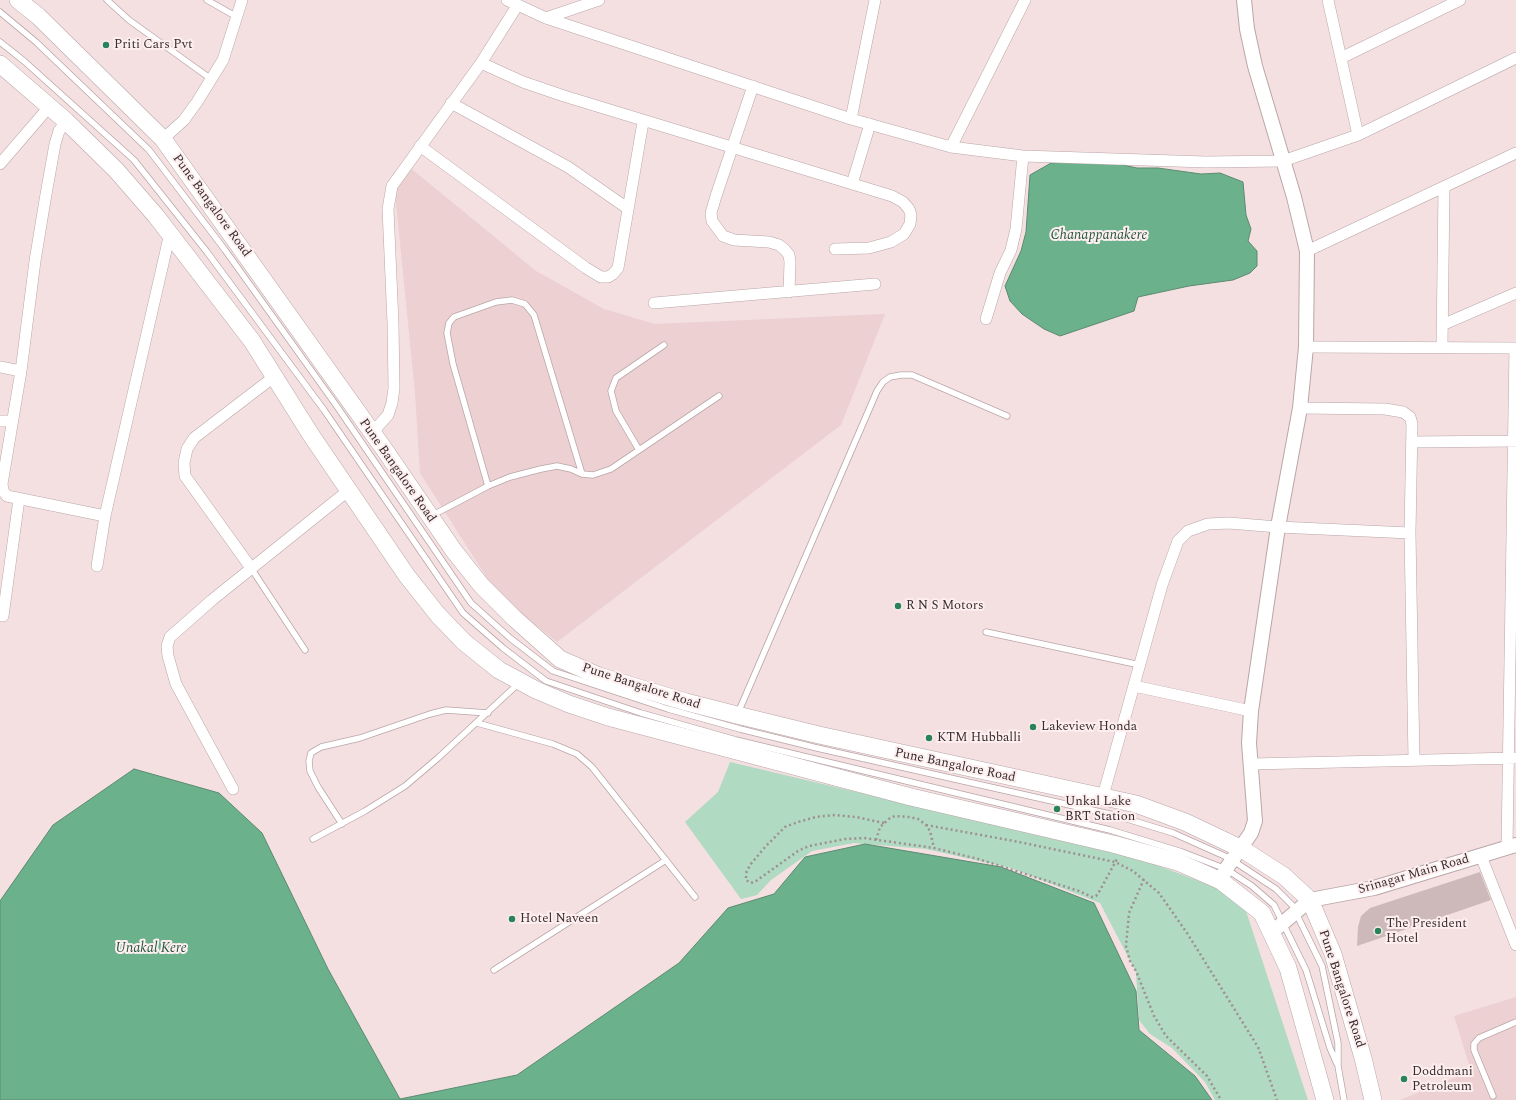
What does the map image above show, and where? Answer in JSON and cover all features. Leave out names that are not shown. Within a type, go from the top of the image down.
[{"type":"main road","name":"Pune Bangalore Road","points":[[18,0],[38,16],[163,140],[372,433],[454,552],[481,585],[514,618],[560,659],[599,676],[737,716],[1020,780],[1103,796],[1136,804],[1185,822],[1230,865],[1262,913],[1277,929],[1325,1100]]},
{"type":"main road","name":"Pune Bangalore Road","points":[[0,64],[66,121],[116,170],[170,233],[252,341],[311,435],[407,576],[438,615],[470,647],[499,670],[569,704],[651,730],[910,797],[1118,854],[1178,862],[1230,865],[1284,876],[1310,900],[1333,954],[1364,1058],[1373,1100]]},
{"type":"street","points":[[163,140],[184,120],[223,60],[242,0]]},
{"type":"street","points":[[507,0],[517,6],[546,18],[851,119],[951,147],[1023,156],[1206,162],[1283,161],[1358,135],[1516,58]]},
{"type":"street","points":[[546,18],[599,0]]},
{"type":"street","points":[[851,119],[875,0]]},
{"type":"street","points":[[951,147],[1024,0]]},
{"type":"street","points":[[1230,865],[1251,833],[1255,821],[1249,743],[1251,711],[1278,527],[1300,408],[1306,347],[1307,251],[1294,197],[1255,66],[1244,0]]},
{"type":"street","points":[[1328,0],[1358,135]]},
{"type":"street","points":[[1341,58],[1446,3],[1460,0]]},
{"type":"street","points":[[372,433],[388,415],[392,403],[394,388],[393,322],[388,209],[392,186],[481,63],[517,6]]},
{"type":"street","points":[[481,63],[523,82],[643,122],[733,147],[892,196],[903,202],[910,209],[910,224],[904,234],[891,242],[869,248],[835,249]]},
{"type":"street","points":[[753,86],[716,196],[711,213],[712,222],[723,236],[734,240],[769,242],[779,245],[785,250],[789,255],[789,292]]},
{"type":"street","points":[[451,103],[568,167],[628,208]]},
{"type":"street","points":[[0,164],[49,107]]},
{"type":"street","points":[[66,121],[59,131],[55,144],[45,200],[35,261],[21,371],[11,421],[2,484],[3,491],[7,496],[105,516]]},
{"type":"street","points":[[420,146],[581,264],[601,277],[608,277],[618,268],[643,122]]},
{"type":"street","points":[[852,184],[870,124]]},
{"type":"street","points":[[1307,251],[1516,153]]},
{"type":"street","points":[[986,319],[1000,273],[1011,250],[1016,229],[1023,156]]},
{"type":"street","points":[[1442,347],[1444,187]]},
{"type":"street","points":[[97,566],[105,516],[170,233]]},
{"type":"street","points":[[654,303],[875,284]]},
{"type":"street","points":[[1442,325],[1516,293]]},
{"type":"street","points":[[1306,347],[1516,348],[1512,846]]},
{"type":"street","points":[[0,367],[21,371]]},
{"type":"street","points":[[251,568],[185,476],[184,464],[187,449],[194,438],[275,376]]},
{"type":"street","points":[[1300,408],[1385,409],[1403,412],[1410,417],[1413,442],[1410,533],[1414,760]]},
{"type":"street","points":[[0,422],[11,421]]},
{"type":"street","points":[[1413,442],[1515,442]]},
{"type":"street","points":[[233,789],[176,684],[168,656],[167,646],[170,637],[251,568],[349,490]]},
{"type":"street","points":[[3,616],[4,576],[19,499]]},
{"type":"street","points":[[1103,796],[1162,585],[1178,541],[1188,531],[1208,524],[1229,523],[1278,527],[1410,533]]},
{"type":"street","points":[[1134,686],[1251,711]]},
{"type":"street","points":[[1251,764],[1512,758]]},
{"type":"street","name":"Srinagar Main Road","points":[[1310,900],[1374,888],[1512,846]]},
{"type":"street","points":[[1481,856],[1516,945]]},
{"type":"street","points":[[1277,929],[1310,900]]},
{"type":"lane","points":[[106,0],[129,20],[211,79]]},
{"type":"lane","points":[[207,0],[237,17]]},
{"type":"lane","points":[[0,12],[36,42],[149,150],[198,212],[322,386],[471,603],[510,638],[553,671],[653,705],[740,729],[1114,815],[1173,833],[1276,889],[1292,904],[1322,966],[1338,1043],[1338,1066],[1344,1100]]},
{"type":"lane","points":[[0,42],[24,61],[134,160],[207,252],[324,410],[462,613],[503,648],[546,681],[641,713],[736,740],[1110,830],[1189,855],[1230,865]]},
{"type":"lane","points":[[488,486],[453,364],[447,333],[449,323],[454,317],[496,302],[512,300],[525,304],[534,316],[582,474]]},
{"type":"lane","points":[[639,450],[616,411],[611,392],[616,378],[664,345]]},
{"type":"lane","points":[[737,716],[875,397],[883,382],[890,377],[912,375],[1007,416]]},
{"type":"lane","points":[[429,517],[488,486],[510,477],[557,466],[571,469],[582,474],[593,475],[611,469],[719,396]]},
{"type":"lane","points":[[251,568],[305,650]]},
{"type":"lane","points":[[986,632],[1140,665]]},
{"type":"lane","points":[[313,839],[342,824],[404,786],[438,758],[521,682]]},
{"type":"lane","points":[[342,824],[318,787],[310,771],[309,761],[311,753],[321,747],[360,738],[446,710],[488,713]]},
{"type":"lane","points":[[477,723],[554,744],[577,754],[592,767],[695,897]]},
{"type":"lane","points":[[494,970],[666,860]]},
{"type":"lane","points":[[1277,929],[1306,970],[1330,1048],[1338,1066]]},
{"type":"lane","points":[[1493,1096],[1474,1050],[1474,1044],[1478,1038],[1516,1022]]},
{"type":"path","points":[[884,823],[856,816],[835,815],[816,817],[785,827],[750,865],[746,873],[746,880],[751,883],[756,881],[798,851],[809,846],[845,838],[876,840],[934,848],[978,859],[1079,891],[1092,897],[1096,896],[1099,892],[1118,854]]},
{"type":"path","points":[[876,840],[884,823],[895,816],[909,816],[918,819],[926,825],[930,832],[934,848]]},
{"type":"path","points":[[926,825],[1014,841],[1118,854],[1159,893],[1187,933],[1258,1047],[1277,1100]]},
{"type":"path","points":[[1144,879],[1128,913],[1126,946],[1130,961],[1136,971],[1154,1016],[1166,1036],[1208,1076],[1221,1100]]},
{"type":"shaded area","points":[[408,166],[536,271],[604,309],[655,324],[885,314],[841,425],[557,642],[498,595],[420,473],[415,393],[393,173]]},
{"type":"shaded area","points":[[730,762],[1143,860],[1215,887],[1246,911],[1308,1100],[1215,1100],[1205,1082],[1172,1048],[1150,1034],[1139,1020],[1136,972],[1100,903],[1011,868],[926,849],[854,843],[812,851],[771,880],[757,895],[741,899],[685,822],[718,792]]},
{"type":"shaded area","points":[[1516,997],[1516,1100],[1400,1100],[1471,1071],[1454,1016]]},
{"type":"water","name":"Chanappanakere","points":[[1051,163],[1113,163],[1137,168],[1158,168],[1201,174],[1220,173],[1243,182],[1246,215],[1251,229],[1248,241],[1257,251],[1257,266],[1250,273],[1233,280],[1189,286],[1138,297],[1134,311],[1060,336],[1044,329],[1022,314],[1010,301],[1005,286],[1021,251],[1026,232],[1030,175]]},
{"type":"water","name":"Unakal Kere","points":[[134,769],[219,793],[262,833],[328,969],[400,1099],[517,1075],[679,963],[728,908],[774,894],[805,857],[865,844],[1001,867],[1094,903],[1136,991],[1139,1030],[1195,1076],[1212,1100],[0,1100],[0,901],[53,825]]},
{"type":"building","points":[[1480,872],[1491,900],[1357,946],[1358,927],[1361,916],[1370,908]]},
{"type":"place","name":"Priti Cars Pvt","points":[[106,45]]},
{"type":"place","name":"R N S Motors","points":[[898,606]]},
{"type":"place","name":"Lakeview Honda","points":[[1033,727]]},
{"type":"place","name":"KTM Hubballi","points":[[929,738]]},
{"type":"place","name":"Unkal Lake BRT Station","points":[[1057,809]]},
{"type":"place","name":"Hotel Naveen","points":[[512,919]]},
{"type":"place","name":"The President Hotel","points":[[1378,931]]},
{"type":"place","name":"Doddmani Petroleum","points":[[1404,1079]]}]
